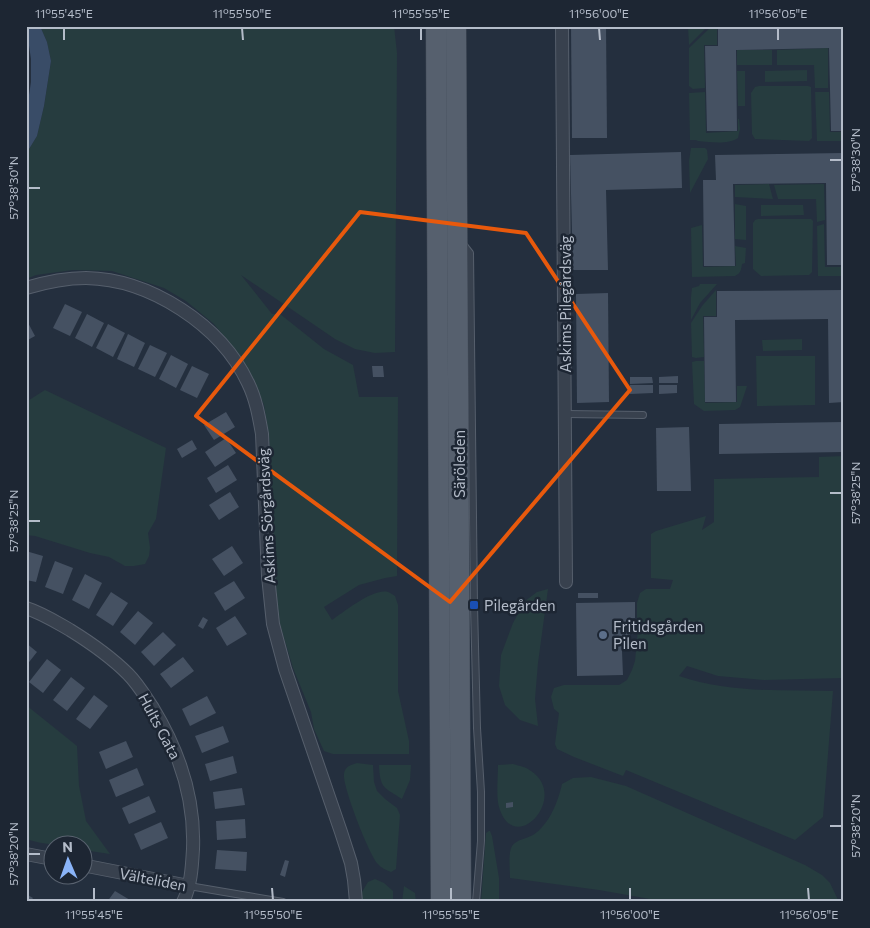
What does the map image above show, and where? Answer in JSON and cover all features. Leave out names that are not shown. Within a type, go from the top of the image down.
[{"type":"main road","name":"Säröleden","points":[[436,26],[441,902]]},
{"type":"main road","name":"Säröleden","points":[[456,26],[461,902]]},
{"type":"street","name":"Askims Pilegårdsväg","points":[[562,26],[566,582]]},
{"type":"street","name":"Askims Sörgårdsväg","points":[[26,288],[59,280],[87,278],[136,287],[171,304],[200,324],[229,352],[246,378],[259,417],[262,434],[268,576],[273,624],[288,678],[346,847],[354,880],[356,902]]},
{"type":"street","name":"Hults Gata","points":[[26,608],[36,611],[56,622],[110,658],[137,685],[158,717],[179,761],[190,798],[193,840],[192,864],[183,902]]},
{"type":"street","points":[[26,854],[42,857]]},
{"type":"street","name":"Välteliden","points":[[92,867],[188,886]]},
{"type":"lane","points":[[457,236],[470,253],[474,604],[477,728],[481,792],[481,841],[476,902]]},
{"type":"lane","points":[[566,414],[643,414]]},
{"type":"lane","name":"Välteliden","points":[[188,886],[283,902]]},
{"type":"highlighted area","points":[[360,212],[526,233],[630,390],[450,602],[196,416]]},
{"type":"green space","points":[[40,26],[394,26],[397,53],[395,352],[375,353],[355,349],[335,339],[241,275],[272,314],[280,314],[324,349],[353,365],[359,397],[398,397],[397,576],[359,585],[324,607],[332,620],[367,597],[382,592],[388,592],[395,596],[398,605],[398,691],[409,741],[409,754],[333,754],[324,751],[314,729],[311,712],[293,668],[280,624],[275,582],[269,436],[264,405],[253,379],[235,350],[214,324],[186,301],[164,288],[112,271],[73,270],[36,275],[26,279],[26,154],[37,136],[51,61],[47,42]]},
{"type":"green space","points":[[688,26],[708,26],[689,45]]},
{"type":"green space","points":[[712,26],[717,26],[717,45],[704,45],[705,88],[693,89],[689,86],[689,48]]},
{"type":"green space","points":[[828,48],[828,88],[815,88],[814,65],[777,65],[777,50]]},
{"type":"green space","points":[[737,50],[772,50],[772,65],[737,65]]},
{"type":"green space","points":[[807,70],[807,81],[765,82],[765,71]]},
{"type":"green space","points":[[737,71],[745,71],[745,106],[738,106]]},
{"type":"green space","points":[[755,87],[811,87],[812,138],[809,141],[755,139],[752,134],[751,93]]},
{"type":"green space","points":[[705,92],[706,133],[738,131],[739,119],[740,129],[738,138],[724,142],[690,140],[689,93]]},
{"type":"green space","points":[[815,92],[829,92],[830,132],[844,132],[844,141],[817,141]]},
{"type":"green space","points":[[691,148],[705,148],[708,159],[690,193],[689,161]]},
{"type":"green space","points":[[769,184],[773,199],[735,197],[735,185]]},
{"type":"green space","points":[[824,184],[825,220],[817,222],[816,199],[778,199],[774,185]]},
{"type":"green space","points":[[735,204],[746,206],[746,240],[735,239]]},
{"type":"green space","points":[[761,205],[803,205],[804,215],[761,216]]},
{"type":"green space","points":[[758,219],[811,219],[813,221],[812,272],[809,275],[761,276],[753,269],[753,223]]},
{"type":"green space","points":[[824,224],[825,267],[844,267],[844,276],[818,276],[817,226]]},
{"type":"green space","points":[[702,225],[703,267],[736,266],[735,246],[746,248],[745,263],[742,264],[737,275],[692,277],[691,228]]},
{"type":"green space","points":[[700,284],[717,284],[700,303],[691,320],[692,288]]},
{"type":"green space","points":[[716,290],[716,316],[703,316],[704,357],[692,357],[691,323]]},
{"type":"green space","points":[[802,339],[802,350],[763,351],[762,340]]},
{"type":"green space","points":[[756,356],[815,356],[815,405],[757,406]]},
{"type":"green space","points":[[704,361],[705,403],[737,402],[737,386],[747,386],[740,407],[735,410],[704,411],[694,404],[692,362]]},
{"type":"green space","points":[[45,390],[166,448],[156,519],[148,533],[150,548],[145,564],[125,566],[109,557],[26,535],[26,402]]},
{"type":"green space","points":[[844,456],[844,678],[764,680],[718,676],[687,666],[679,676],[716,685],[755,690],[833,691],[823,817],[795,840],[626,770],[623,776],[557,749],[555,744],[559,713],[554,709],[551,697],[554,688],[564,685],[619,685],[627,680],[635,661],[638,630],[637,603],[640,593],[646,589],[670,589],[673,580],[651,578],[651,534],[706,516],[702,530],[714,522],[714,479],[819,477],[819,457]]},
{"type":"green space","points":[[548,589],[535,699],[538,726],[520,720],[505,705],[499,686],[501,655],[513,623],[525,601],[537,592]]},
{"type":"green space","points":[[26,705],[77,746],[79,786],[86,821],[110,854],[92,851],[92,836],[42,836],[42,843],[26,839]]},
{"type":"green space","points":[[357,763],[373,765],[374,782],[377,791],[397,808],[400,815],[396,869],[391,872],[381,867],[374,858],[347,791],[345,771],[349,766]]},
{"type":"green space","points":[[513,764],[531,771],[541,782],[545,795],[542,807],[535,818],[526,825],[516,827],[506,821],[499,807],[498,798],[498,765]]},
{"type":"green space","points":[[379,765],[411,765],[410,780],[402,799],[384,786],[380,779]]},
{"type":"green space","points":[[591,777],[626,786],[805,865],[822,875],[830,883],[839,902],[667,902],[599,890],[510,878],[512,846],[519,840],[533,835],[544,825],[555,805],[562,784],[573,778]]},
{"type":"green space","points":[[489,831],[492,836],[499,878],[499,902],[481,902],[486,833]]},
{"type":"green space","points":[[375,879],[384,883],[393,891],[393,902],[362,902],[362,892],[368,882]]},
{"type":"green space","points":[[404,886],[415,893],[416,902],[402,902]]},
{"type":"water","points":[[26,26],[40,26],[47,42],[51,61],[37,136],[26,154],[26,114],[31,82],[31,59]]},
{"type":"building","points":[[571,26],[606,26],[607,138],[572,138]]},
{"type":"building","points":[[718,26],[844,26],[844,131],[831,131],[829,48],[736,50],[737,131],[707,131],[705,46],[718,46]]},
{"type":"building","points":[[681,152],[682,188],[606,190],[608,270],[573,270],[570,155]]},
{"type":"building","points":[[843,153],[844,265],[827,265],[826,183],[733,184],[735,266],[704,266],[703,180],[716,180],[715,155]]},
{"type":"building","points":[[844,290],[844,402],[829,403],[828,319],[735,320],[736,402],[705,402],[704,317],[717,317],[717,291]]},
{"type":"building","points":[[608,293],[609,402],[577,403],[576,294]]},
{"type":"building","points":[[65,304],[82,312],[70,336],[53,328]]},
{"type":"building","points":[[87,314],[104,323],[92,347],[75,338]]},
{"type":"building","points":[[26,319],[35,336],[26,341]]},
{"type":"building","points":[[108,324],[125,333],[113,357],[96,348]]},
{"type":"building","points":[[128,334],[145,343],[134,367],[117,359]]},
{"type":"building","points":[[150,345],[167,353],[155,377],[138,369]]},
{"type":"building","points":[[171,355],[188,364],[176,388],[159,379]]},
{"type":"building","points":[[192,366],[209,374],[197,398],[180,390]]},
{"type":"building","points":[[372,366],[383,366],[384,377],[373,377]]},
{"type":"building","points":[[678,376],[678,383],[659,383],[659,377]]},
{"type":"building","points":[[630,377],[652,377],[653,383],[630,384]]},
{"type":"building","points":[[630,385],[653,385],[653,393],[630,394]]},
{"type":"building","points":[[659,385],[677,385],[677,393],[659,394]]},
{"type":"building","points":[[226,412],[235,427],[214,440],[204,425]]},
{"type":"building","points":[[844,422],[844,452],[719,454],[719,424]]},
{"type":"building","points":[[689,427],[691,491],[657,491],[656,428]]},
{"type":"building","points":[[226,438],[236,453],[215,467],[205,452]]},
{"type":"building","points":[[192,440],[197,449],[182,458],[177,449]]},
{"type":"building","points":[[228,465],[237,480],[216,493],[207,478]]},
{"type":"building","points":[[230,492],[239,507],[219,520],[209,505]]},
{"type":"building","points":[[232,546],[243,563],[224,576],[212,559]]},
{"type":"building","points":[[26,551],[43,556],[36,582],[26,580]]},
{"type":"building","points":[[55,561],[73,568],[63,594],[45,587]]},
{"type":"building","points":[[85,574],[102,583],[89,609],[72,600]]},
{"type":"building","points":[[234,581],[245,598],[225,611],[214,593]]},
{"type":"building","points":[[111,592],[128,603],[113,626],[96,615]]},
{"type":"building","points":[[578,593],[598,593],[598,598],[578,598]]},
{"type":"building","points":[[489,600],[493,600],[493,608],[489,608]]},
{"type":"building","name":"Fritidsgården Pilen","points":[[635,602],[635,618],[630,618],[630,651],[622,651],[623,675],[577,676],[576,603]]},
{"type":"building","points":[[138,611],[153,623],[135,645],[120,632]]},
{"type":"building","points":[[235,616],[247,634],[227,646],[216,628]]},
{"type":"building","points":[[203,617],[208,620],[203,629],[198,626]]},
{"type":"building","points":[[163,632],[176,645],[154,666],[141,652]]},
{"type":"building","points":[[26,643],[37,652],[26,666]]},
{"type":"building","points":[[183,657],[194,671],[171,688],[160,674]]},
{"type":"building","points":[[47,659],[61,670],[43,693],[29,682]]},
{"type":"building","points":[[71,677],[85,688],[67,711],[53,700]]},
{"type":"building","points":[[94,695],[108,706],[90,729],[76,719]]},
{"type":"building","points":[[207,696],[216,713],[190,726],[182,709]]},
{"type":"building","points":[[223,726],[229,742],[202,753],[195,736]]},
{"type":"building","points":[[126,741],[133,757],[106,769],[99,752]]},
{"type":"building","points":[[233,756],[237,773],[210,781],[205,764]]},
{"type":"building","points":[[137,768],[144,785],[116,797],[109,780]]},
{"type":"building","points":[[242,788],[245,805],[215,809],[213,792]]},
{"type":"building","points":[[149,796],[156,812],[129,824],[122,808]]},
{"type":"building","points":[[513,802],[513,807],[506,808],[506,803]]},
{"type":"building","points":[[245,819],[246,838],[217,840],[216,821]]},
{"type":"building","points":[[161,822],[168,838],[141,850],[134,834]]},
{"type":"building","points":[[217,850],[247,852],[246,871],[215,869]]},
{"type":"building","points":[[285,860],[289,861],[285,877],[280,875]]},
{"type":"building","points":[[115,891],[130,900],[129,902],[107,902]]},
{"type":"building","points":[[26,894],[33,898],[30,902],[26,902]]},
{"type":"place","name":"Pilegården","points":[[474,605]]},
{"type":"place","name":"Fritidsgården Pilen","points":[[603,635]]}]
